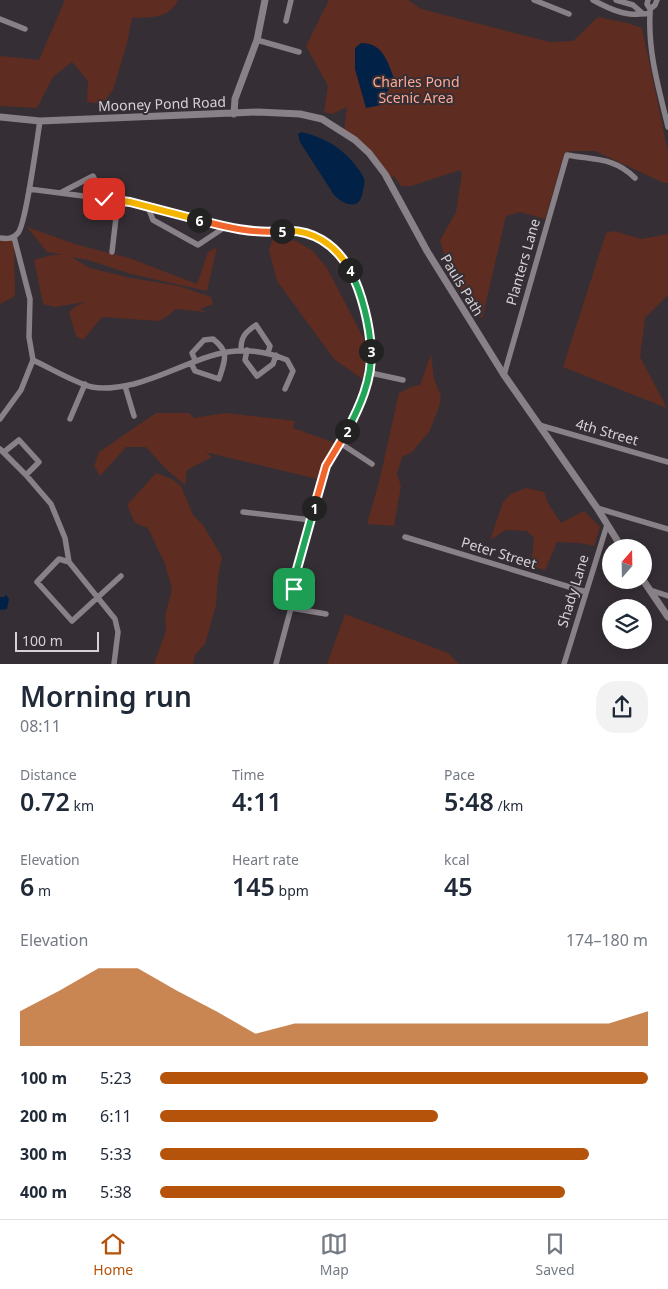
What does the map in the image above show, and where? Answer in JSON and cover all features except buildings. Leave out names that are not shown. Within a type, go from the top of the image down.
[{"type":"street","name":"Mooney Pond Road","points":[[0,117],[40,121],[234,114],[235,99],[257,40],[265,0]]},
{"type":"street","points":[[286,21],[291,0]]},
{"type":"street","points":[[534,0],[569,14]]},
{"type":"street","points":[[593,0],[631,14],[650,12]]},
{"type":"street","points":[[616,0],[633,5],[641,12]]},
{"type":"street","points":[[648,0],[647,4],[650,12],[649,36],[668,127]]},
{"type":"street","points":[[650,12],[657,0]]},
{"type":"street","points":[[0,19],[25,29]]},
{"type":"street","points":[[257,40],[300,52]]},
{"type":"street","name":"Pauls Path","points":[[234,114],[258,112],[300,114],[322,119],[355,140],[369,153],[385,174],[427,251],[504,376],[616,539]]},
{"type":"street","points":[[0,238],[14,237],[20,231],[40,121]]},
{"type":"street","name":"Planters Lane","points":[[504,376],[567,155],[614,163],[625,168],[635,178]]},
{"type":"street","points":[[60,193],[93,176],[104,199]]},
{"type":"street","points":[[29,189],[118,200],[225,226],[266,233],[290,230],[306,233],[323,239],[334,249],[345,262],[356,281],[363,303],[371,343],[370,373],[360,404],[324,474],[297,569],[291,608],[276,664]]},
{"type":"street","points":[[112,252],[118,200]]},
{"type":"street","points":[[148,207],[153,220],[198,245],[225,226]]},
{"type":"street","points":[[0,419],[21,390],[33,360],[29,337],[30,299],[14,237]]},
{"type":"street","points":[[268,353],[270,346],[256,325],[244,333],[241,342],[245,360],[257,376],[273,364],[276,356]]},
{"type":"street","points":[[213,339],[222,346],[226,359],[219,379],[195,371],[193,362],[192,353],[204,340],[213,339]]},
{"type":"street","points":[[33,360],[85,384],[102,388],[125,386],[224,352],[244,350],[268,353],[287,360],[293,372],[285,388]]},
{"type":"street","points":[[370,373],[403,380]]},
{"type":"street","points":[[70,420],[85,384]]},
{"type":"street","points":[[125,386],[134,416]]},
{"type":"street","name":"4th Street","points":[[539,425],[668,462]]},
{"type":"street","points":[[26,475],[39,462],[19,440],[2,451],[51,504],[65,538],[69,562],[115,619],[117,626],[114,664]]},
{"type":"street","points":[[340,443],[372,464]]},
{"type":"street","points":[[596,508],[668,528]]},
{"type":"street","points":[[243,512],[311,520]]},
{"type":"street","name":"Shady Lane","points":[[564,664],[607,525]]},
{"type":"street","name":"Peter Street","points":[[405,537],[586,592]]},
{"type":"street","points":[[69,562],[59,559],[37,582],[72,621],[121,576]]},
{"type":"street","points":[[650,590],[668,596]]},
{"type":"street","points":[[650,590],[668,617]]},
{"type":"street","points":[[291,608],[326,614]]},
{"type":"green space","points":[[65,0],[178,0],[170,11],[159,16],[132,18],[127,43],[113,90],[102,104],[87,102],[88,81],[72,62],[53,77],[37,108],[0,106],[0,56],[39,60]]},
{"type":"green space","name":"Charles Pond Scenic Area","points":[[329,0],[408,0],[421,9],[550,42],[573,41],[598,17],[642,28],[668,152],[668,183],[664,183],[595,151],[570,151],[564,154],[545,219],[520,212],[506,216],[482,319],[450,273],[440,240],[456,212],[462,173],[460,170],[411,186],[401,186],[394,176],[388,179],[344,130],[347,107],[332,114],[324,112],[328,86],[306,46]]},
{"type":"green space","points":[[27,227],[78,245],[129,258],[197,284],[208,252],[217,247],[207,291],[131,274],[88,260],[71,257],[90,268],[131,278],[179,286],[211,297],[213,304],[200,309],[206,312],[176,309],[158,321],[102,317],[83,340],[76,336],[69,312],[76,306],[86,302],[54,307],[43,304],[34,260],[52,255],[63,255],[47,252]]},
{"type":"green space","points":[[614,231],[641,239],[668,234],[668,295],[645,318],[640,357],[667,408],[563,367],[606,233]]},
{"type":"green space","points":[[14,237],[15,296],[0,304],[0,238]]},
{"type":"green space","points":[[273,238],[296,241],[313,251],[327,268],[368,347],[362,379],[334,359],[277,281],[269,250]]},
{"type":"green space","points":[[431,354],[434,379],[441,396],[439,407],[429,432],[412,452],[402,457],[397,474],[401,486],[394,526],[367,524],[380,478],[399,393],[420,385]]},
{"type":"green space","points":[[156,413],[189,413],[194,418],[225,413],[295,421],[293,428],[335,443],[317,479],[205,452],[212,457],[187,470],[185,485],[167,470],[146,447],[126,447],[100,476],[94,466],[99,452]]},
{"type":"green space","points":[[156,473],[172,479],[181,486],[193,515],[203,525],[222,557],[218,576],[216,605],[205,644],[195,655],[193,664],[154,664],[166,631],[165,616],[172,589],[165,564],[148,528],[135,523],[127,505]]},
{"type":"green space","points":[[526,488],[544,492],[548,503],[561,523],[584,511],[600,527],[594,546],[557,542],[545,570],[531,566],[534,538],[527,531],[506,530],[490,540],[503,502],[511,494]]},
{"type":"green space","points":[[345,614],[448,653],[459,664],[327,664]]},
{"type":"water","points":[[361,43],[374,46],[383,54],[394,78],[381,105],[366,108],[355,69],[355,48]]},
{"type":"water","points":[[301,132],[317,137],[338,148],[351,159],[362,173],[364,186],[362,197],[356,204],[347,204],[334,195],[300,142],[298,134]]},
{"type":"water","points":[[6,595],[9,599],[7,609],[0,610],[0,597]]},
{"type":"route","points":[[104,199],[130,202],[242,230],[266,233],[290,230],[306,233],[323,239],[334,249],[345,262],[356,281],[363,303],[371,343],[370,373],[360,404],[348,430],[326,466],[297,569],[294,589]]}]
